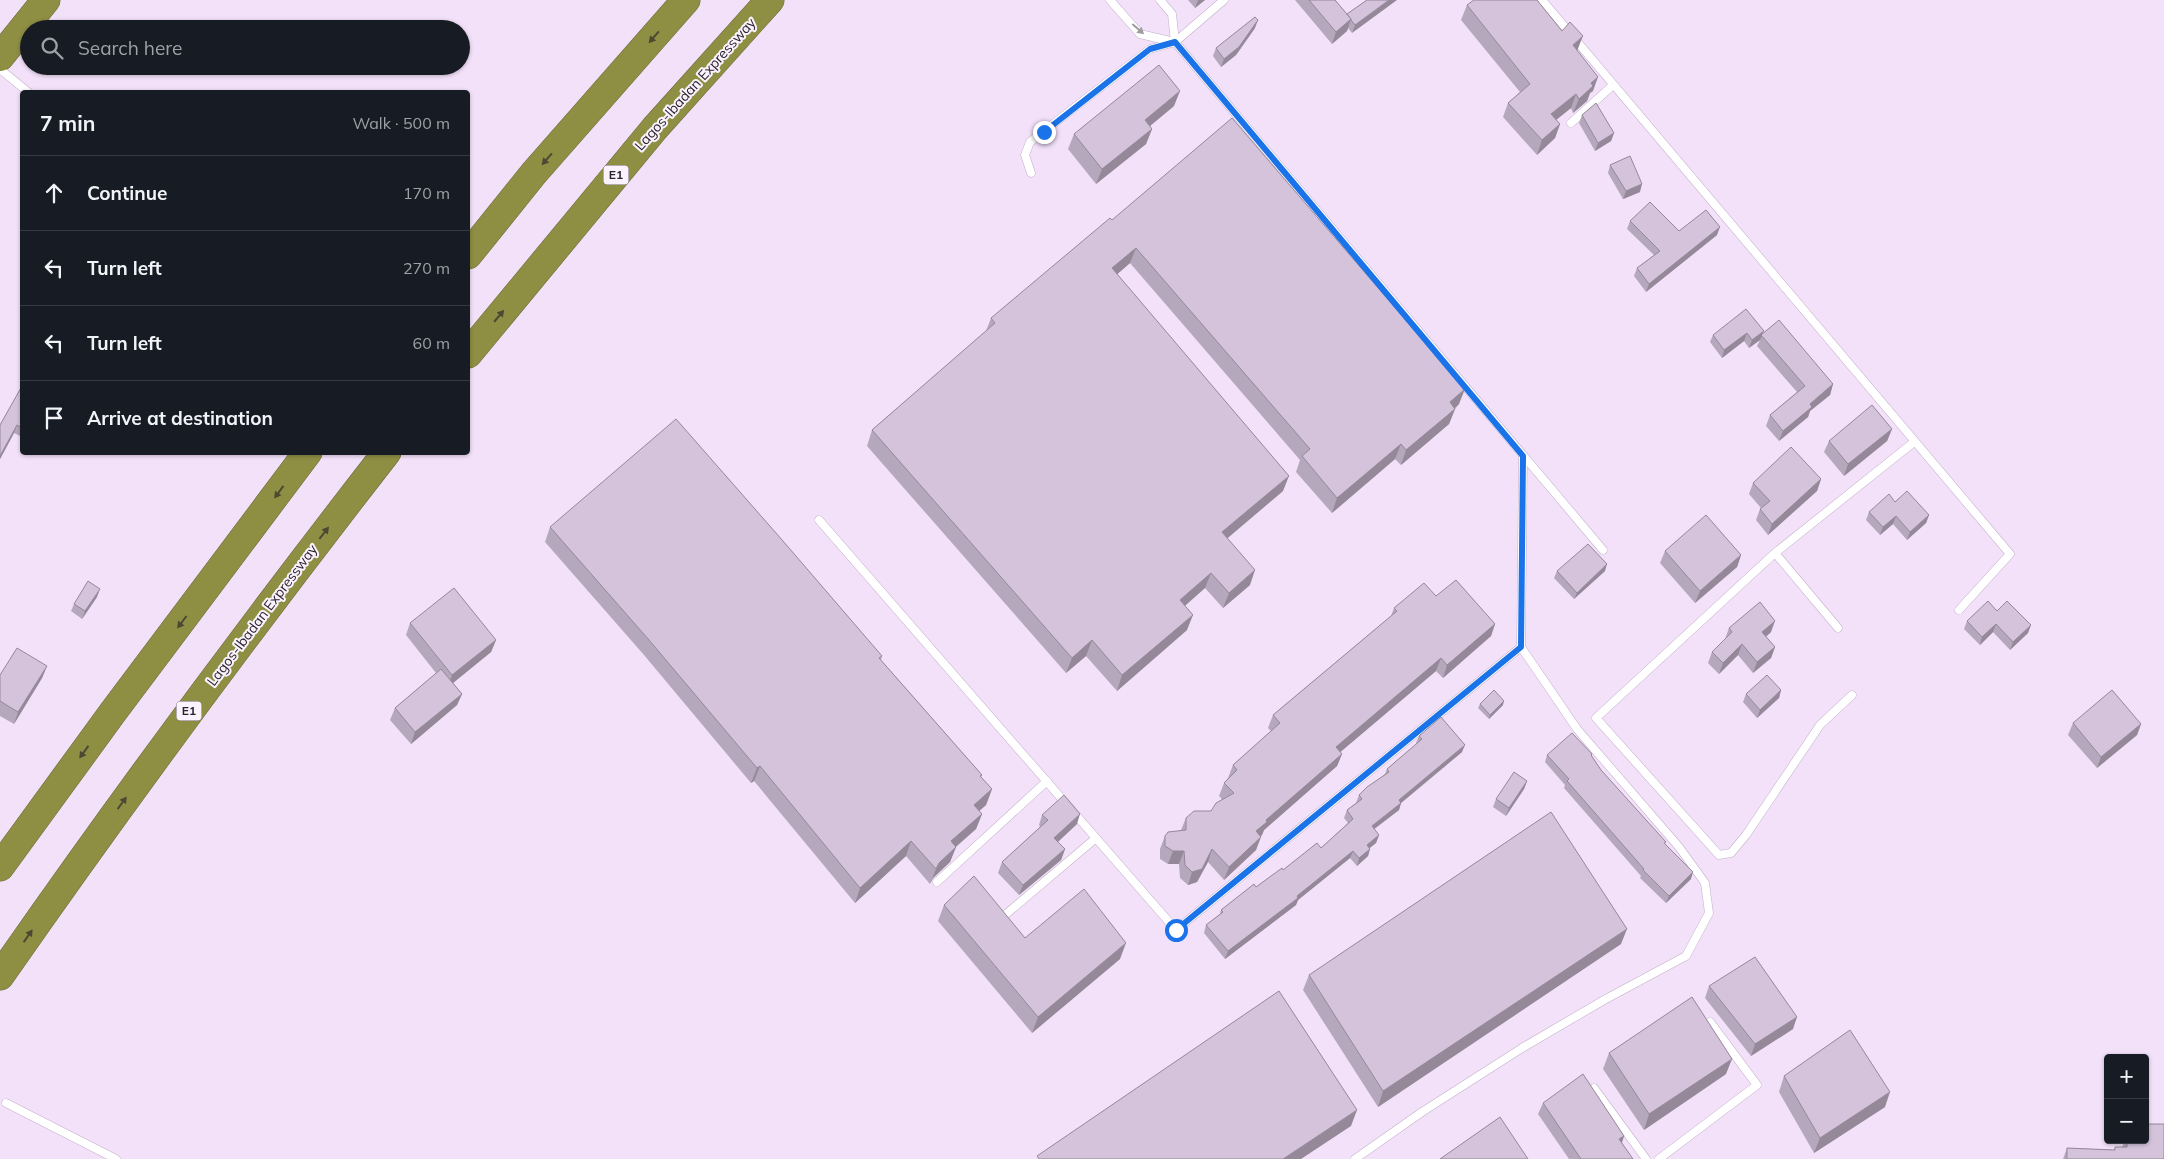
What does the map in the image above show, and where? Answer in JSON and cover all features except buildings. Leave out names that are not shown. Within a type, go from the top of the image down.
[{"type":"highway","points":[[30,20],[46,0]]},
{"type":"highway","points":[[470,253],[534,173],[686,0]]},
{"type":"highway","name":"Lagos-Ibadan Expressway","points":[[470,352],[654,128],[770,0]]},
{"type":"highway","points":[[0,57],[20,32]]},
{"type":"highway","points":[[0,867],[113,712],[306,455]]},
{"type":"highway","name":"Lagos-Ibadan Expressway","points":[[0,976],[98,836],[211,682],[385,455]]},
{"type":"lane","points":[[1110,0],[1140,34],[1175,42]]},
{"type":"lane","points":[[1160,0],[1172,14],[1175,42],[1603,550]]},
{"type":"lane","points":[[1031,173],[1025,155],[1030,142],[1150,49],[1175,42],[1224,0]]},
{"type":"lane","points":[[1542,0],[2010,554],[1959,610]]},
{"type":"lane","points":[[0,69],[26,90]]},
{"type":"lane","points":[[1571,124],[1613,85]]},
{"type":"lane","points":[[1852,695],[1820,725],[1746,835],[1731,853],[1719,855],[1596,718],[1775,553],[1914,442]]},
{"type":"lane","points":[[1356,1159],[1422,1112],[1522,1048],[1604,1000],[1686,956],[1709,913],[1705,883],[1679,847],[1577,729],[1521,647],[1523,456]]},
{"type":"lane","points":[[819,520],[1176,930],[1521,647]]},
{"type":"lane","points":[[1775,553],[1838,628]]},
{"type":"lane","points":[[937,882],[1047,781]]},
{"type":"lane","points":[[1005,915],[1096,838]]},
{"type":"lane","points":[[1659,1159],[1757,1085],[1710,1022]]},
{"type":"lane","points":[[1594,1088],[1646,1159]]},
{"type":"lane","points":[[6,1103],[116,1159]]},
{"type":"route","points":[[1044,132],[1150,49],[1175,42],[1523,456],[1521,647],[1176,930]]}]
